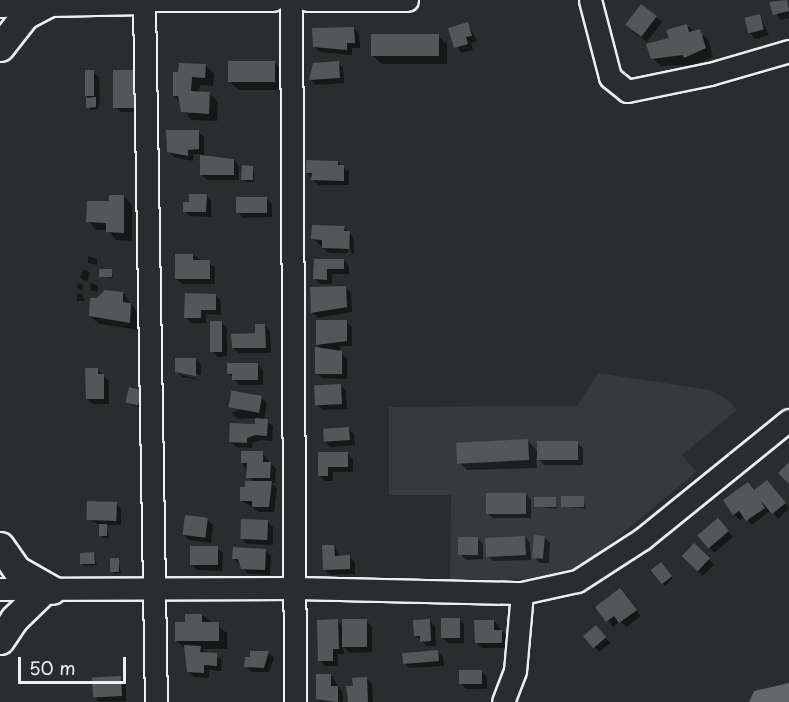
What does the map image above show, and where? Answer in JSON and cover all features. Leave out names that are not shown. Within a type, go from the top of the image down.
[{"type":"main road","points":[[0,47],[25,15],[46,2]]},
{"type":"main road","points":[[0,546],[17,570],[48,590],[14,619],[0,640]]},
{"type":"street","points":[[0,6],[46,2],[273,0]]},
{"type":"street","points":[[291,0],[295,702]]},
{"type":"street","points":[[307,0],[407,0]]},
{"type":"street","points":[[590,0],[610,77],[627,91],[710,74],[789,51]]},
{"type":"street","points":[[144,1],[156,702]]},
{"type":"street","points":[[0,589],[296,588],[522,593],[577,581],[642,539],[789,420]]},
{"type":"street","points":[[503,702],[515,671],[522,593]]},
{"type":"shaded area","points":[[598,373],[710,390],[728,400],[737,410],[682,455],[696,472],[577,571],[524,579],[450,580],[451,495],[389,495],[389,407],[577,406]]},
{"type":"shaded area","points":[[789,683],[789,702],[749,702],[754,691]]},
{"type":"building","points":[[787,0],[789,11],[773,15],[769,2]]},
{"type":"building","points":[[641,4],[657,16],[641,37],[625,25]]},
{"type":"building","points":[[760,14],[764,30],[748,33],[744,18]]},
{"type":"building","points":[[468,22],[472,36],[466,37],[468,44],[454,48],[448,28]]},
{"type":"building","points":[[687,24],[689,32],[700,29],[706,48],[684,58],[683,55],[651,59],[646,44],[669,38],[666,30]]},
{"type":"building","points":[[354,27],[355,43],[347,43],[347,50],[313,47],[312,28]]},
{"type":"building","points":[[371,34],[439,34],[439,56],[371,56]]},
{"type":"building","points":[[228,61],[275,61],[275,82],[228,82]]},
{"type":"building","points":[[339,61],[340,78],[309,80],[313,63]]},
{"type":"building","points":[[179,63],[206,64],[205,78],[192,77],[191,91],[210,92],[209,114],[181,112],[178,96],[173,96],[173,72],[178,72]]},
{"type":"building","points":[[85,70],[94,70],[94,96],[85,96]]},
{"type":"building","points":[[113,70],[135,70],[135,108],[113,108]]},
{"type":"building","points":[[96,97],[96,107],[86,108],[86,98]]},
{"type":"building","points":[[166,130],[199,130],[199,149],[188,150],[188,156],[167,152]]},
{"type":"building","points":[[200,155],[234,159],[234,175],[200,175]]},
{"type":"building","points":[[306,160],[338,161],[338,165],[344,165],[344,181],[311,180],[312,173],[306,173]]},
{"type":"building","points":[[242,165],[253,166],[253,180],[241,180]]},
{"type":"building","points":[[189,194],[207,194],[206,212],[183,212],[183,202],[189,202]]},
{"type":"building","points":[[109,195],[124,195],[124,233],[106,232],[106,223],[86,222],[87,201],[109,201]]},
{"type":"building","points":[[236,197],[267,197],[267,213],[236,213]]},
{"type":"building","points":[[312,225],[345,226],[344,231],[350,231],[349,249],[322,248],[322,240],[311,239]]},
{"type":"building","points":[[175,254],[193,254],[193,260],[210,260],[210,279],[175,279]]},
{"type":"building","points":[[314,259],[344,259],[344,269],[327,269],[327,280],[313,279]]},
{"type":"building","points":[[99,269],[112,269],[112,277],[99,277]]},
{"type":"building","points":[[346,286],[347,307],[311,313],[310,287]]},
{"type":"building","points":[[105,290],[123,292],[123,302],[131,303],[130,323],[89,316],[90,298],[97,298]]},
{"type":"building","points":[[185,293],[216,294],[216,310],[201,310],[201,318],[184,318]]},
{"type":"building","points":[[316,320],[347,320],[347,341],[316,345]]},
{"type":"building","points":[[210,321],[222,321],[222,352],[210,352]]},
{"type":"building","points":[[255,324],[265,324],[266,348],[232,348],[231,334],[255,333]]},
{"type":"building","points":[[315,347],[342,351],[342,374],[315,374]]},
{"type":"building","points":[[175,358],[196,358],[196,376],[175,372]]},
{"type":"building","points":[[227,363],[258,363],[258,380],[232,380],[232,374],[227,374]]},
{"type":"building","points":[[85,368],[98,368],[98,374],[104,374],[104,399],[86,399]]},
{"type":"building","points":[[341,384],[342,404],[315,405],[314,385]]},
{"type":"building","points":[[129,387],[142,390],[138,406],[125,403]]},
{"type":"building","points":[[231,391],[262,396],[259,413],[229,407]]},
{"type":"building","points":[[255,418],[268,419],[267,436],[255,435],[247,438],[247,443],[229,442],[230,423],[255,424]]},
{"type":"building","points":[[349,427],[350,440],[324,442],[323,429]]},
{"type":"building","points":[[528,439],[529,460],[457,464],[456,443]]},
{"type":"building","points":[[537,441],[578,441],[578,460],[537,460]]},
{"type":"building","points":[[241,451],[263,451],[263,462],[271,462],[270,478],[246,478],[247,463],[241,463]]},
{"type":"building","points":[[318,452],[348,452],[348,467],[328,467],[328,476],[318,476]]},
{"type":"building","points":[[789,462],[789,484],[778,473]]},
{"type":"building","points":[[767,480],[786,503],[772,514],[760,500],[765,508],[746,521],[739,511],[733,515],[723,500],[748,482],[754,490]]},
{"type":"building","points":[[245,481],[272,481],[269,507],[252,507],[252,501],[240,501],[240,487],[245,487]]},
{"type":"building","points":[[486,493],[526,493],[526,514],[486,514]]},
{"type":"building","points":[[561,496],[584,496],[584,507],[561,507]]},
{"type":"building","points":[[534,497],[556,497],[556,507],[534,507]]},
{"type":"building","points":[[87,501],[117,502],[116,521],[86,520]]},
{"type":"building","points":[[185,515],[208,518],[205,538],[183,535]]},
{"type":"building","points":[[718,518],[729,531],[708,548],[697,535]]},
{"type":"building","points":[[241,519],[268,520],[267,540],[240,539]]},
{"type":"building","points":[[99,524],[107,524],[107,536],[99,536]]},
{"type":"building","points":[[534,535],[545,536],[543,559],[532,558]]},
{"type":"building","points":[[525,536],[526,555],[486,557],[485,538]]},
{"type":"building","points":[[458,537],[478,537],[478,555],[458,555]]},
{"type":"building","points":[[694,543],[710,558],[698,571],[682,556]]},
{"type":"building","points":[[322,545],[334,545],[335,556],[350,555],[350,569],[323,570]]},
{"type":"building","points":[[190,546],[218,546],[218,565],[190,565]]},
{"type":"building","points":[[233,547],[266,549],[265,570],[241,569],[238,559],[232,559]]},
{"type":"building","points":[[94,552],[95,564],[80,564],[80,553]]},
{"type":"building","points":[[110,558],[119,558],[119,572],[110,572]]},
{"type":"building","points":[[661,562],[672,576],[662,584],[651,570]]},
{"type":"building","points":[[620,588],[637,610],[619,623],[614,616],[606,622],[595,607]]},
{"type":"building","points":[[185,614],[202,614],[202,622],[219,622],[219,641],[175,641],[175,622],[185,622]]},
{"type":"building","points":[[441,618],[460,618],[460,638],[441,638]]},
{"type":"building","points":[[338,619],[339,649],[333,649],[333,661],[318,661],[317,620]]},
{"type":"building","points":[[342,619],[367,619],[367,647],[342,647]]},
{"type":"building","points":[[430,619],[431,641],[420,642],[420,636],[414,636],[413,620]]},
{"type":"building","points":[[474,620],[494,620],[494,630],[502,630],[502,643],[475,643]]},
{"type":"building","points":[[596,625],[606,637],[593,648],[583,636]]},
{"type":"building","points":[[184,645],[201,646],[200,652],[217,653],[217,666],[204,665],[204,673],[187,672]]},
{"type":"building","points":[[438,650],[439,661],[403,664],[402,653]]},
{"type":"building","points":[[250,651],[269,651],[264,668],[244,667],[245,657],[250,657]]},
{"type":"building","points":[[459,670],[482,670],[482,684],[459,684]]},
{"type":"building","points":[[316,674],[331,674],[331,686],[338,686],[338,702],[316,699]]},
{"type":"building","points":[[121,676],[122,696],[93,697],[92,678]]},
{"type":"building","points":[[367,677],[368,702],[348,702],[346,686],[353,686],[352,678]]}]
